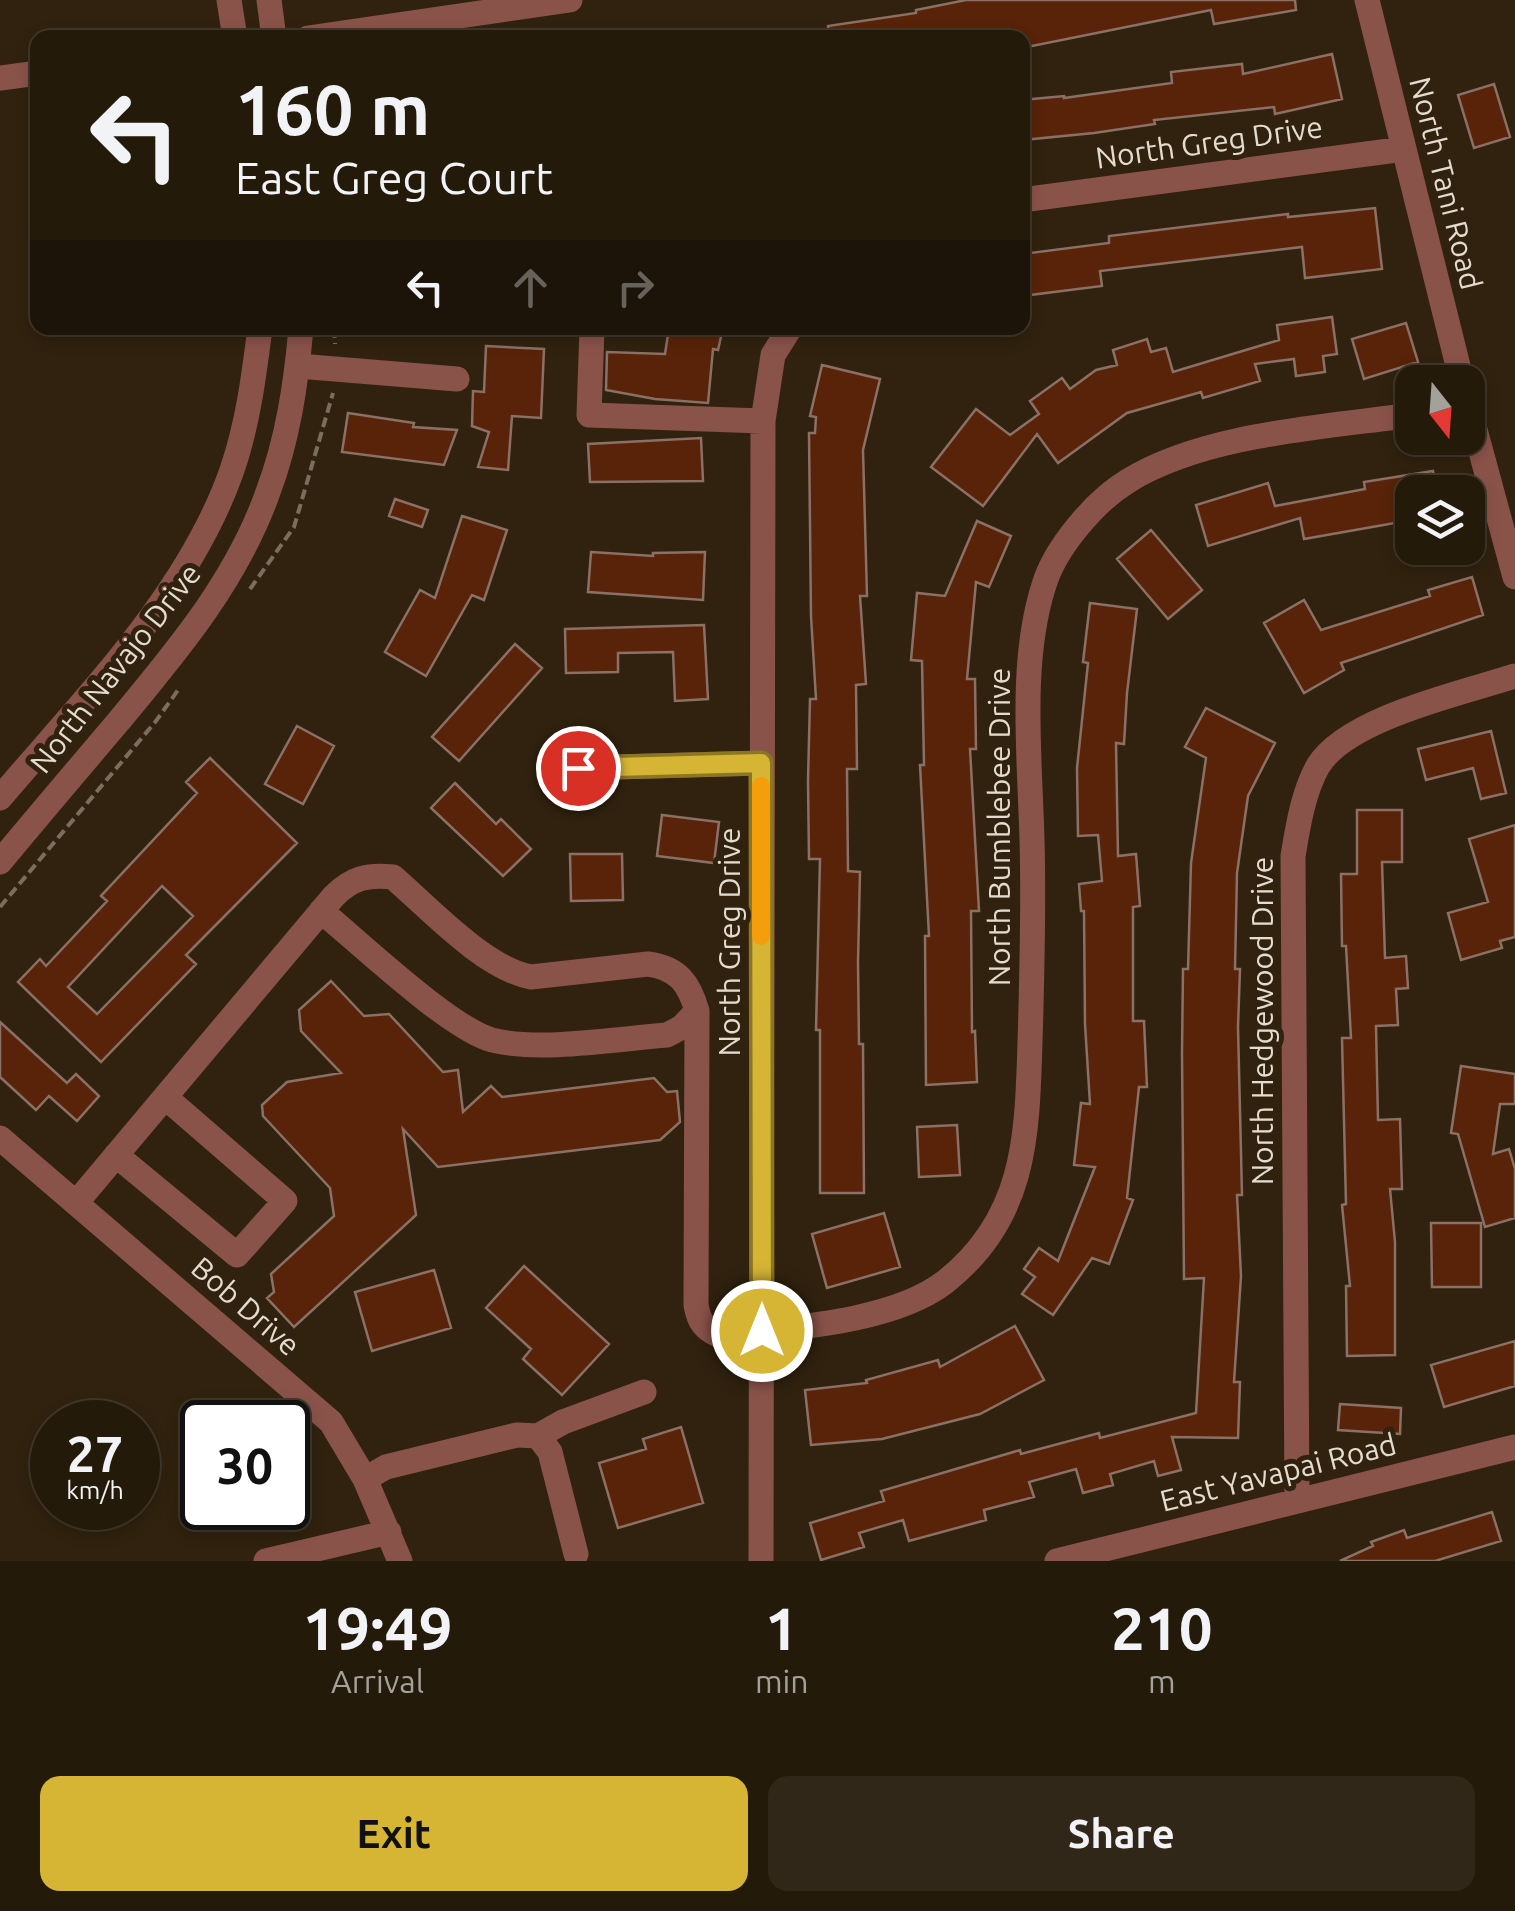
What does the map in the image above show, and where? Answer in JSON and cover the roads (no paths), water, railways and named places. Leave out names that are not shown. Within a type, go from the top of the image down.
[{"type":"street","points":[[229,0],[233,30]]},
{"type":"street","points":[[269,0],[273,30]]},
{"type":"street","points":[[363,30],[570,0]]},
{"type":"street","name":"North Tani Road","points":[[1366,0],[1458,365]]},
{"type":"street","points":[[0,78],[30,74]]},
{"type":"street","name":"North Greg Drive","points":[[1030,199],[1404,149]]},
{"type":"street","name":"North Navajo Drive","points":[[0,798],[137,636],[195,549],[232,470],[252,386],[259,335]]},
{"type":"street","name":"North Navajo Drive","points":[[0,862],[213,603],[239,558],[268,494],[286,434],[300,335]]},
{"type":"street","points":[[592,335],[589,416],[763,422]]},
{"type":"street","name":"North Greg Drive","points":[[761,1561],[763,422],[773,355],[786,335]]},
{"type":"street","points":[[298,366],[456,379]]},
{"type":"street","name":"North Bumblebee Drive","points":[[697,1011],[696,1305],[707,1330],[720,1336],[884,1312],[944,1283],[988,1239],[1012,1190],[1027,1133],[1034,911],[1028,707],[1033,642],[1044,583],[1076,526],[1127,481],[1180,458],[1252,437],[1395,417]]},
{"type":"street","points":[[1481,455],[1515,577]]},
{"type":"street","points":[[104,675],[135,702]]},
{"type":"street","name":"North Hedgewood Drive","points":[[1297,1501],[1293,856],[1300,815],[1319,765],[1344,738],[1380,720],[1515,676]]},
{"type":"street","points":[[578,768],[761,763]]},
{"type":"street","points":[[76,1203],[321,911],[349,882],[377,875],[393,878],[486,956],[515,974],[531,977],[648,964],[666,966],[687,984],[697,1011],[667,1036],[520,1045],[488,1039],[456,1022],[321,911]]},
{"type":"street","points":[[116,1156],[238,1255],[285,1201],[165,1097]]},
{"type":"street","name":"Bob Drive","points":[[0,1138],[331,1422],[365,1478],[400,1561]]},
{"type":"street","points":[[365,1478],[386,1468],[517,1434],[538,1436],[563,1422],[644,1392]]},
{"type":"street","points":[[538,1436],[550,1452],[576,1554]]},
{"type":"street","name":"East Yavapai Road","points":[[1058,1561],[1515,1447]]},
{"type":"street","points":[[266,1561],[389,1532]]}]
